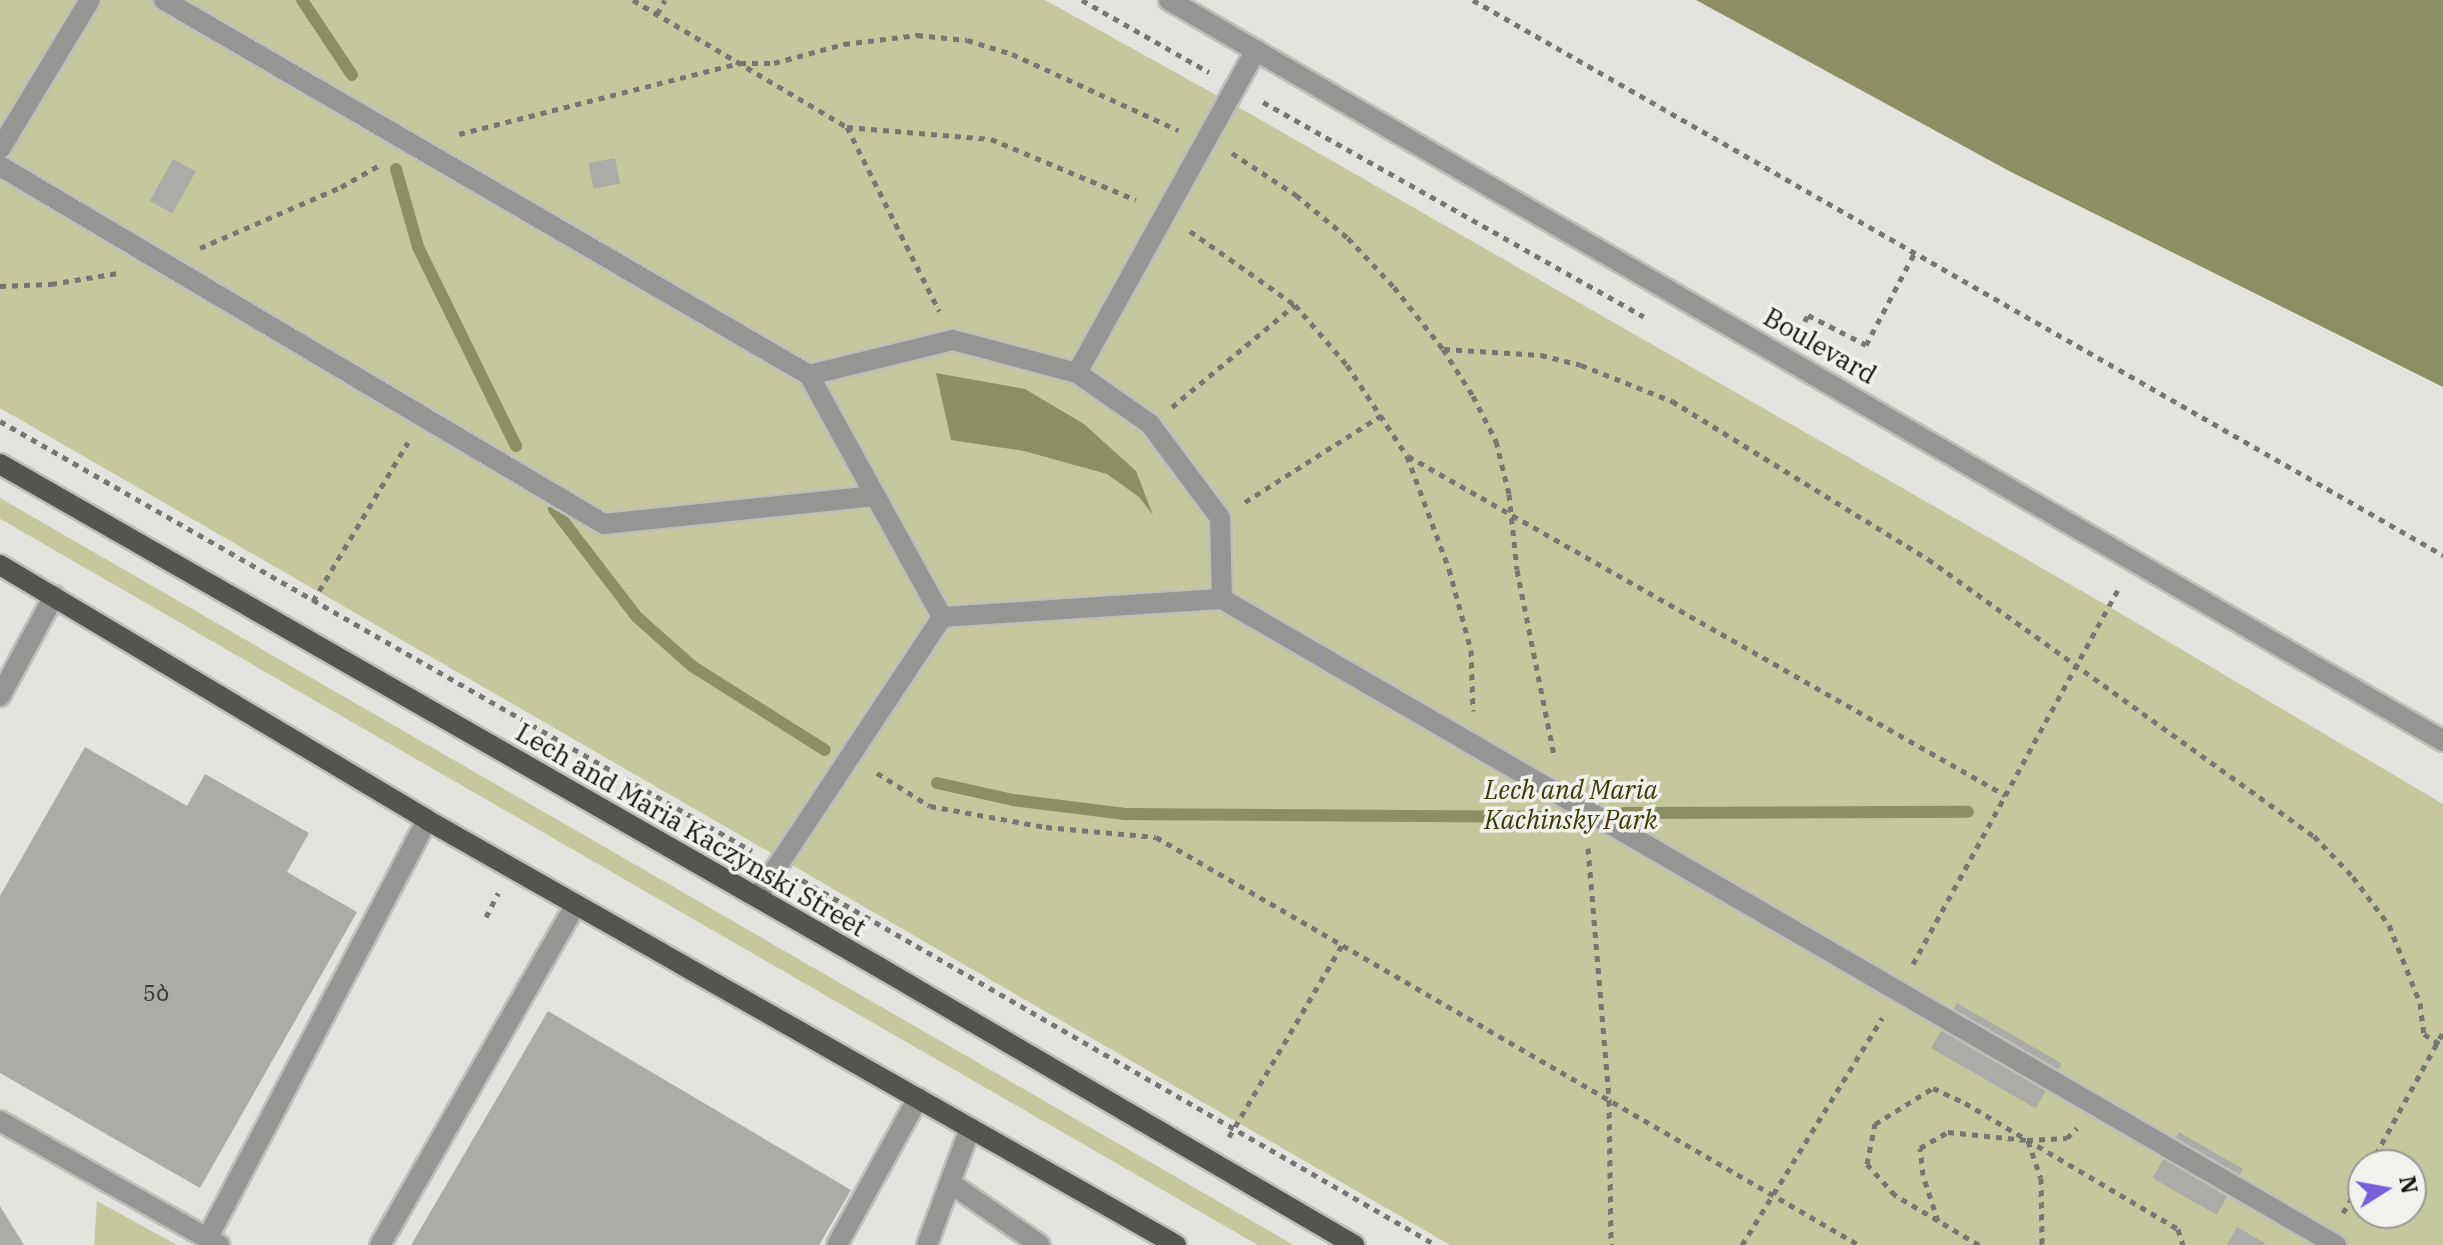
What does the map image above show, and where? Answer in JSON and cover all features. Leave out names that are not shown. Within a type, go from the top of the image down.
[{"type":"main road","name":"Lech and Maria Kaczynski Street","points":[[0,464],[757,897],[1354,1245]]},
{"type":"main road","points":[[0,565],[427,820],[1176,1245]]},
{"type":"street","points":[[0,149],[90,0]]},
{"type":"street","points":[[164,0],[809,375],[942,617]]},
{"type":"street","name":"Boulevard","points":[[1169,0],[2443,741]]},
{"type":"street","points":[[1077,373],[1256,50]]},
{"type":"street","points":[[0,166],[604,524],[875,496]]},
{"type":"street","points":[[809,375],[953,340],[1077,373],[1150,424],[1220,518],[1222,599]]},
{"type":"street","points":[[0,696],[54,596]]},
{"type":"street","points":[[942,617],[1222,599],[2336,1245]]},
{"type":"street","points":[[757,897],[942,617]]},
{"type":"street","points":[[0,1121],[213,1242],[427,820]]},
{"type":"street","points":[[380,1245],[576,904]]},
{"type":"street","points":[[837,1245],[918,1098]]},
{"type":"street","points":[[927,1245],[970,1128]]},
{"type":"street","points":[[950,1183],[1040,1245]]},
{"type":"path","points":[[657,14],[665,0]]},
{"type":"path","points":[[1082,0],[1654,322]]},
{"type":"path","points":[[1473,0],[2443,555]]},
{"type":"path","points":[[847,127],[953,340]]},
{"type":"path","points":[[1808,315],[1866,345],[1915,252]]},
{"type":"path","points":[[1150,424],[1295,305]]},
{"type":"path","points":[[1443,349],[1541,355],[1606,373],[1672,401],[1928,559],[2314,836],[2353,877],[2389,925],[2420,1003],[2424,1034],[2441,1044]]},
{"type":"path","points":[[1220,518],[1382,415]]},
{"type":"path","points":[[295,633],[423,417]]},
{"type":"path","points":[[0,421],[1436,1245]]},
{"type":"path","points":[[1407,456],[2005,795]]},
{"type":"path","points":[[1742,1245],[1897,991],[2135,560]]},
{"type":"path","points":[[2104,583],[2131,598]]},
{"type":"path","points":[[850,756],[930,806],[1046,827],[1156,837],[1859,1245]]},
{"type":"path","points":[[1234,1128],[1342,945]]},
{"type":"path","points":[[2379,1149],[2441,1044],[2443,1032]]},
{"type":"path","points":[[1979,1245],[1895,1195],[1867,1164],[1875,1124],[1933,1088],[1965,1103],[2178,1229],[2183,1245]]},
{"type":"path","points":[[1938,1221],[1923,1175],[1920,1148],[1948,1132],[2027,1140],[2067,1138],[2075,1132],[2090,1103]]},
{"type":"path","points":[[2027,1140],[2041,1178],[2042,1245]]},
{"type":"green space","name":"Lech and Maria Kachinsky Park","points":[[0,0],[1045,0],[1261,120],[2108,606],[2443,804],[2443,1245],[1450,1245],[0,408]]},
{"type":"green space","points":[[0,498],[1292,1244],[1258,1245],[0,519]]},
{"type":"green space","points":[[97,1201],[177,1245],[94,1245]]},
{"type":"shaded area","points":[[1696,0],[2443,0],[2443,387],[2011,172]]},
{"type":"shaded area","points":[[936,373],[1025,389],[1084,424],[1136,471],[1153,515],[1139,497],[1107,474],[1024,451],[951,440]]},
{"type":"building","points":[[615,158],[620,184],[593,189],[588,163]]},
{"type":"building","points":[[173,159],[196,172],[172,214],[150,201]]},
{"type":"building","points":[[85,747],[187,806],[205,774],[309,833],[287,872],[357,912],[200,1188],[0,1073],[0,896]]},
{"type":"building","points":[[1957,1003],[2062,1064],[2036,1109],[1931,1048]]},
{"type":"building","points":[[548,1011],[851,1190],[819,1245],[411,1245]]},
{"type":"building","points":[[2179,1132],[2243,1169],[2217,1215],[2152,1178]]},
{"type":"building","points":[[0,1206],[24,1245],[0,1245]]},
{"type":"building","points":[[2237,1227],[2265,1243],[2227,1245]]},
{"type":"waterway","points":[[302,0],[352,75]]},
{"type":"waterway","points":[[396,169],[418,247],[516,446]]},
{"type":"waterway","points":[[554,509],[637,617],[692,666],[825,750]]},
{"type":"waterway","points":[[937,783],[1013,800],[1125,814],[1540,817]]},
{"type":"waterway","points":[[1624,813],[1968,812]]}]
